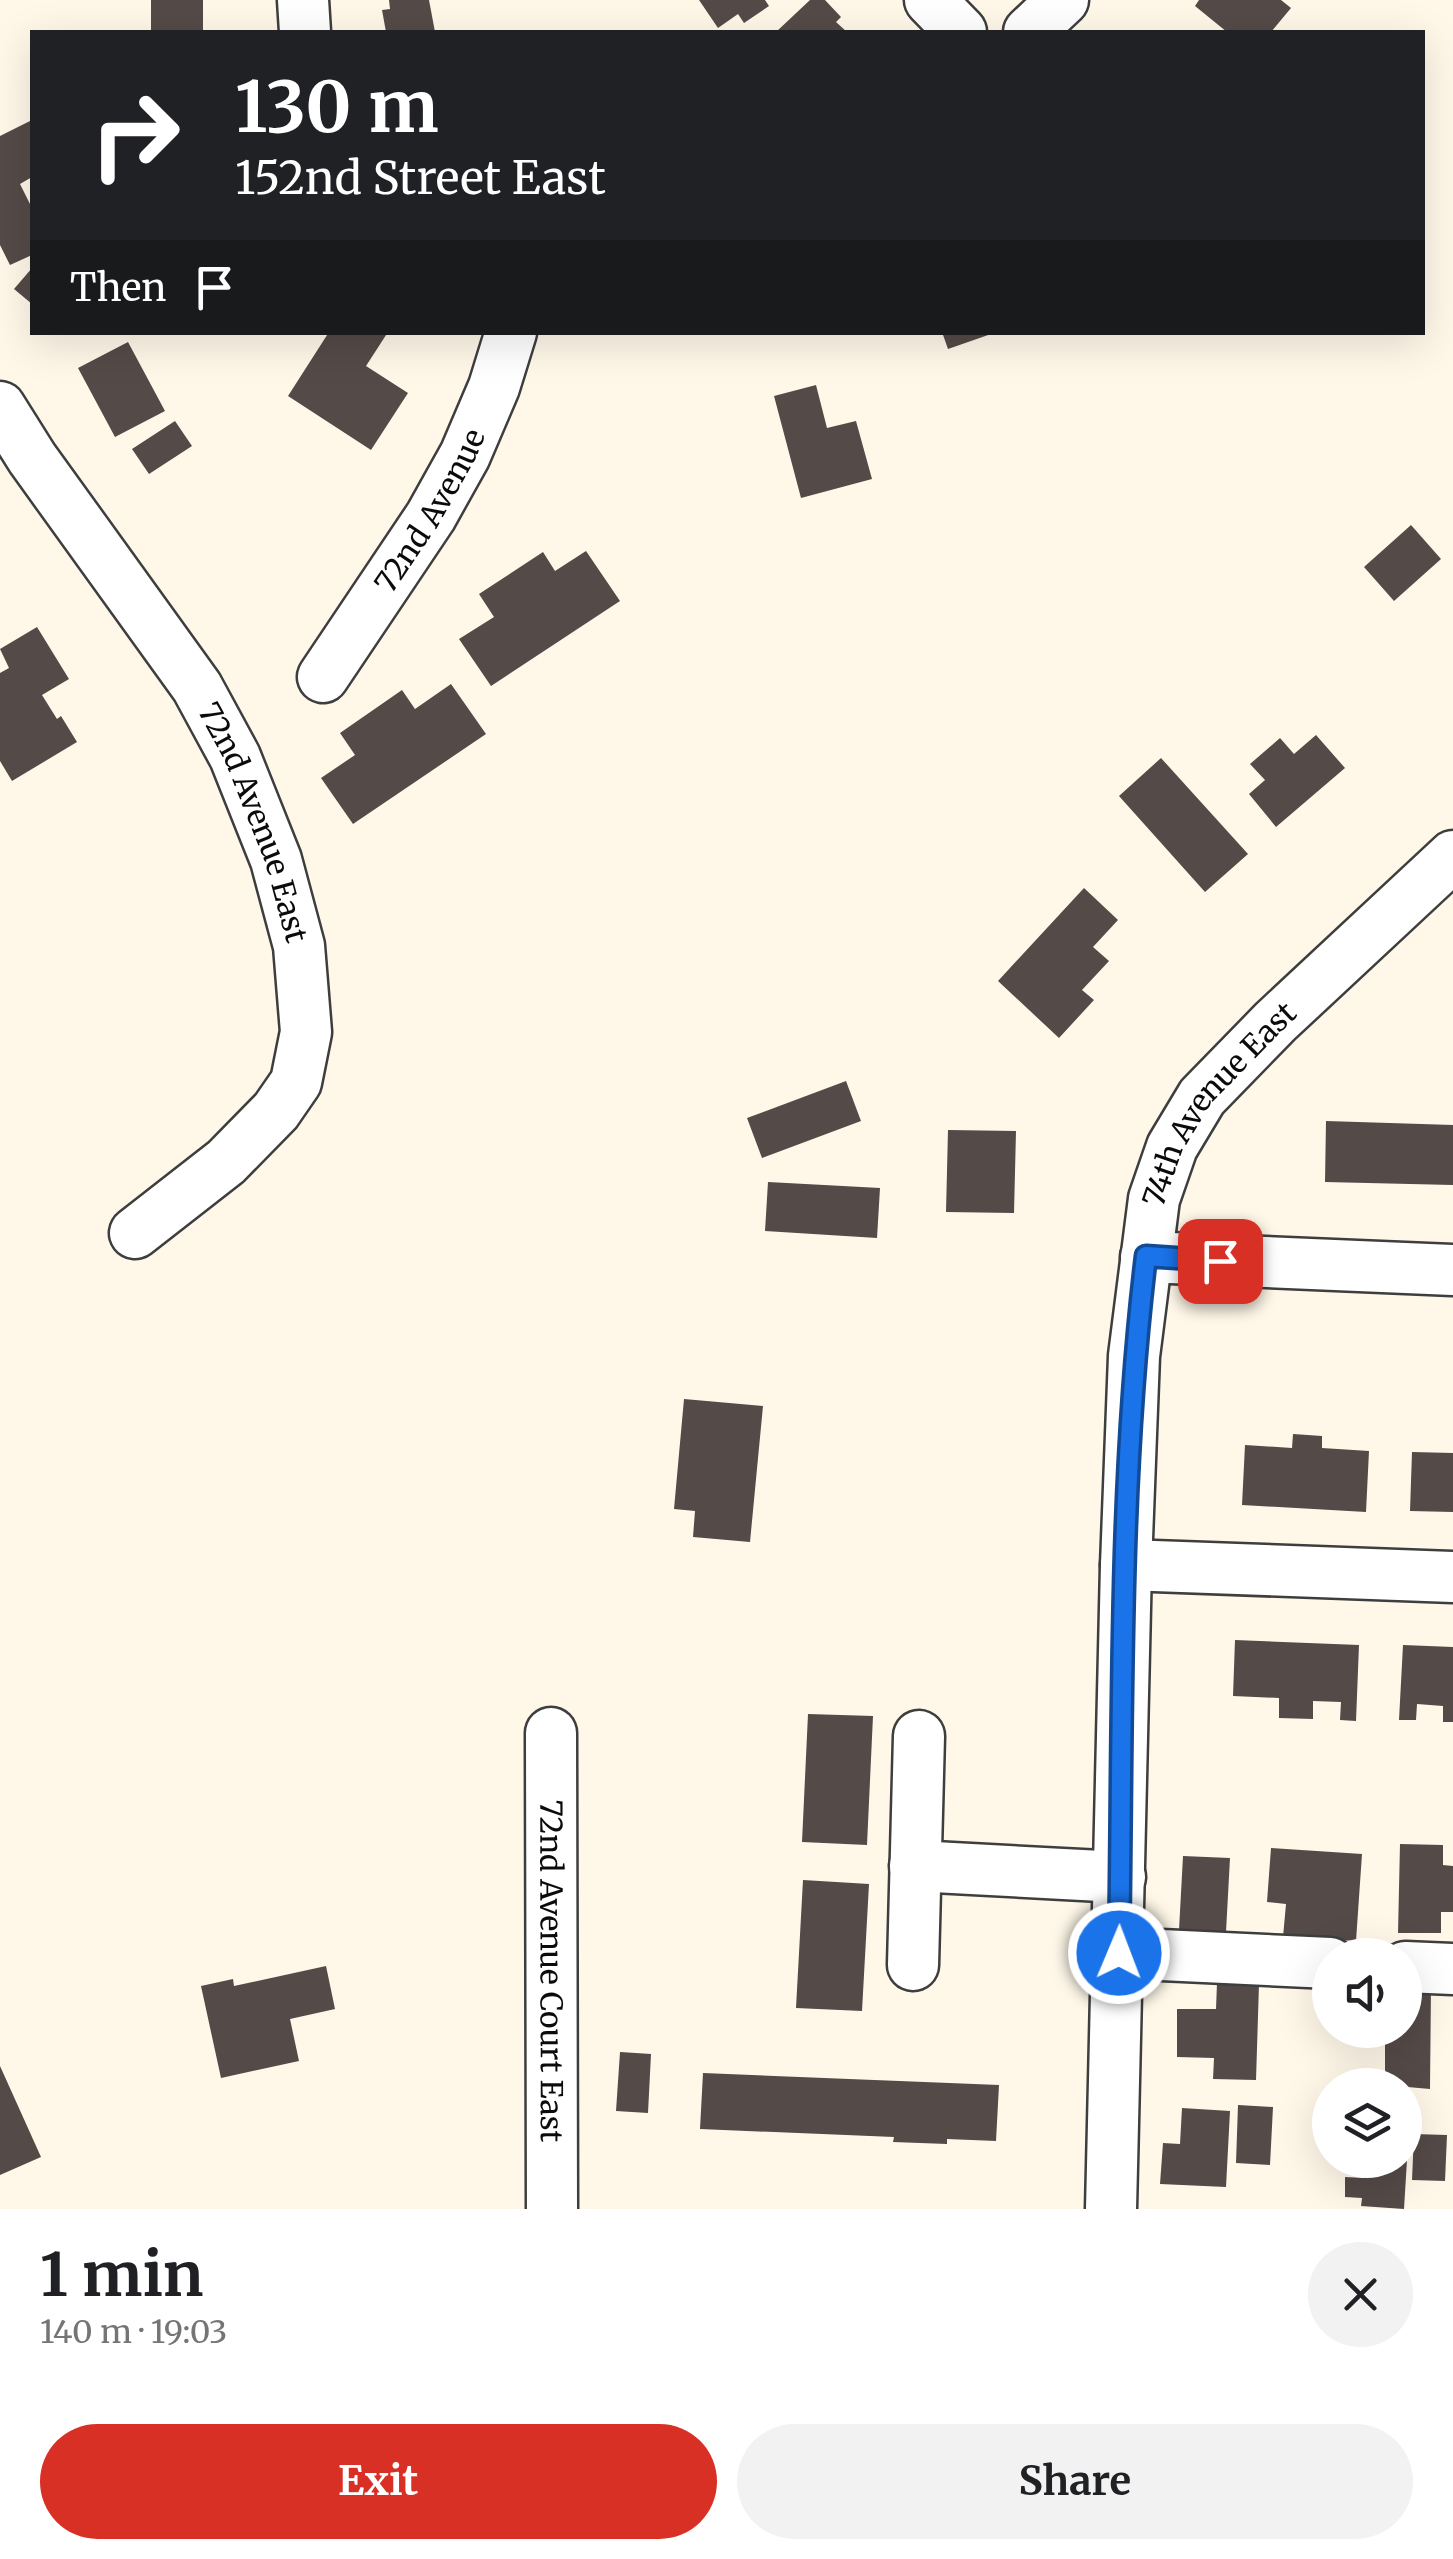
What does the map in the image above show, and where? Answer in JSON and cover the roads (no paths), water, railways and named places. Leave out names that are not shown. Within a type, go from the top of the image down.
[{"type":"street","points":[[304,0],[305,30]]},
{"type":"street","points":[[930,0],[959,30]]},
{"type":"street","points":[[1031,30],[1063,0]]},
{"type":"street","name":"72nd Avenue","points":[[323,677],[432,516],[466,456],[494,388],[510,335]]},
{"type":"street","name":"72nd Avenue East","points":[[0,407],[218,723],[276,860],[299,946],[306,1032],[296,1082],[258,1132],[135,1233]]},
{"type":"street","name":"74th Avenue East","points":[[1110,2209],[1134,1356],[1154,1198],[1172,1147],[1202,1097],[1274,1022],[1453,856]]},
{"type":"street","points":[[1146,1256],[1453,1270]]},
{"type":"street","points":[[1126,1565],[1453,1577]]},
{"type":"street","name":"72nd Avenue Court East","points":[[551,1734],[552,2209]]},
{"type":"street","points":[[913,1964],[918,1736]]},
{"type":"street","points":[[915,1866],[1120,1877]]},
{"type":"street","points":[[1119,1953],[1312,1962]]},
{"type":"street","points":[[1422,1968],[1453,1969]]}]
